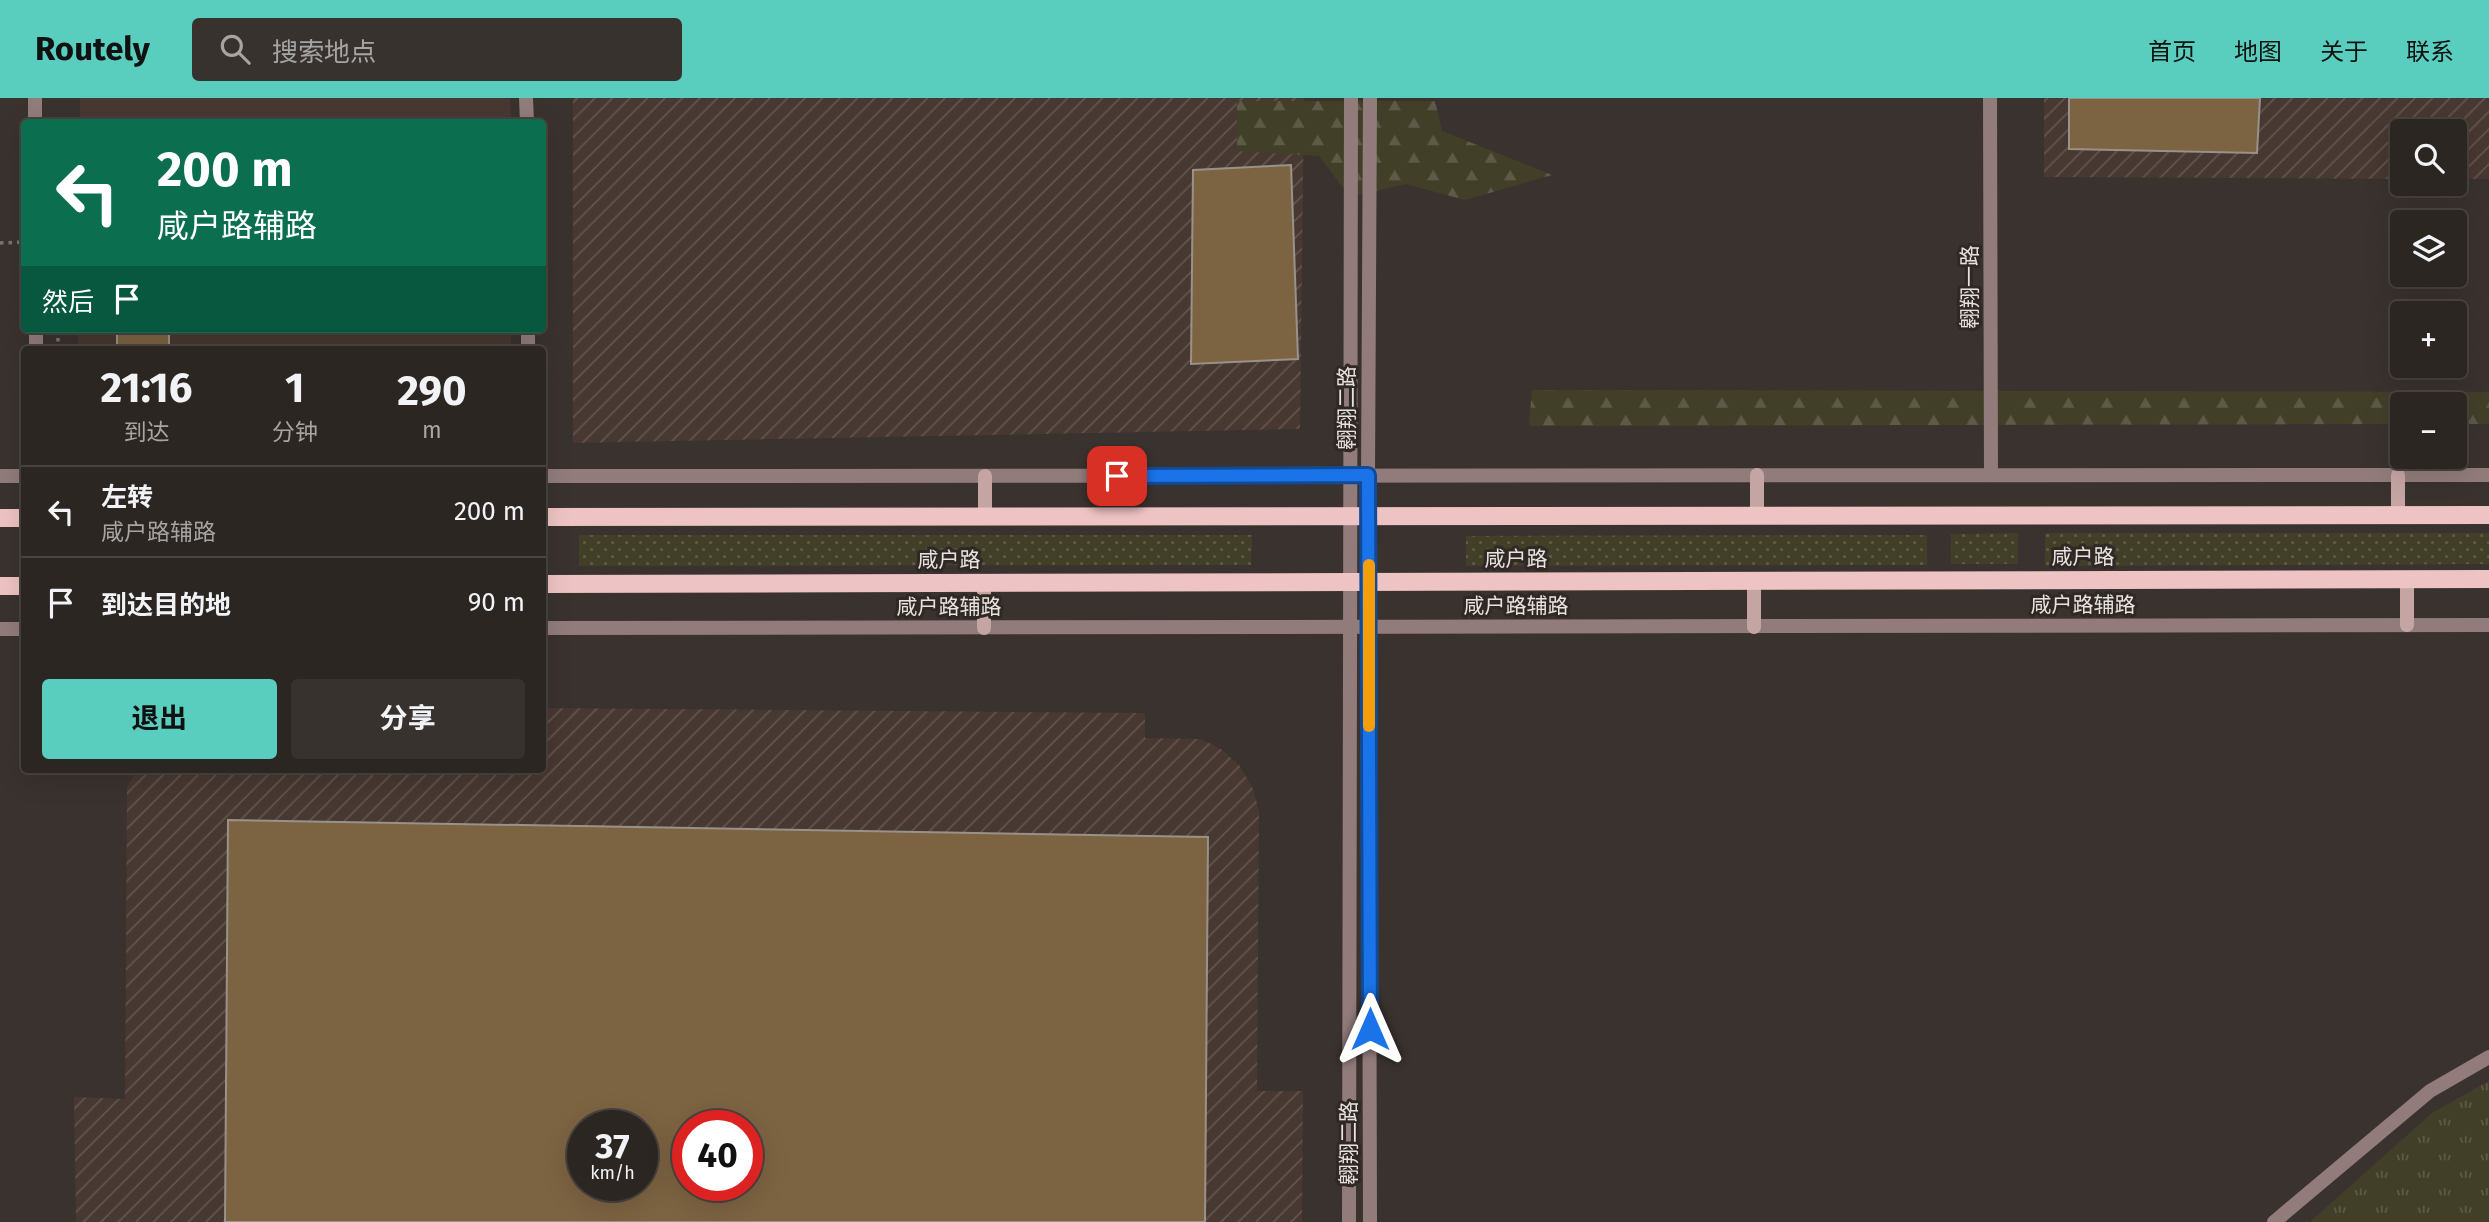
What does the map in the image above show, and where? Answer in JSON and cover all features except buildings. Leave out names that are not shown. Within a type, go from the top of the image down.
[{"type":"main road","points":[[1757,475],[1757,516]]},
{"type":"main road","points":[[2398,475],[2398,515]]},
{"type":"main road","points":[[985,476],[985,517]]},
{"type":"main road","name":"咸户路","points":[[546,517],[2489,515]]},
{"type":"main road","points":[[0,518],[21,518]]},
{"type":"main road","points":[[2407,579],[2407,625]]},
{"type":"main road","name":"咸户路","points":[[546,584],[2489,579]]},
{"type":"main road","points":[[1754,627],[1755,581]]},
{"type":"main road","points":[[984,583],[984,628]]},
{"type":"main road","points":[[0,586],[21,586]]},
{"type":"street","points":[[35,98],[35,119]]},
{"type":"street","points":[[526,98],[527,119]]},
{"type":"street","name":"翱翔二路","points":[[1349,1222],[1351,98]]},
{"type":"street","name":"翱翔二路","points":[[1370,98],[1370,1222]]},
{"type":"street","name":"翱翔一路","points":[[1990,98],[1991,475]]},
{"type":"street","points":[[546,476],[2489,475]]},
{"type":"street","points":[[0,476],[21,476]]},
{"type":"street","name":"咸户路辅路","points":[[546,628],[2489,625]]},
{"type":"street","points":[[0,629],[21,629]]},
{"type":"street","points":[[2274,1222],[2430,1091],[2489,1057]]},
{"type":"path","points":[[0,243],[21,242]]},
{"type":"shaded area","points":[[80,98],[510,98],[511,119],[80,119]]},
{"type":"shaded area","points":[[573,98],[1304,98],[1300,429],[573,443]]},
{"type":"shaded area","points":[[2044,98],[2489,98],[2489,179],[2467,179],[2467,119],[2390,119],[2390,179],[2044,177]]},
{"type":"shaded area","points":[[78,333],[511,333],[511,346],[78,346]]},
{"type":"shaded area","points":[[546,708],[1145,713],[1145,738],[1201,739],[1221,749],[1240,766],[1253,789],[1259,811],[1257,1091],[1303,1091],[1302,1222],[76,1222],[74,1097],[125,1099],[127,787],[136,773],[546,773]]},
{"type":"green space","points":[[1237,101],[1435,101],[1442,131],[1552,175],[1465,200],[1406,184],[1350,197],[1319,156],[1237,151]]},
{"type":"green space","points":[[1532,390],[2489,392],[2489,424],[2467,424],[2467,392],[2390,392],[2390,424],[1529,426]]},
{"type":"green space","points":[[2018,533],[2018,564],[1951,564],[1951,534]]},
{"type":"green space","points":[[2045,533],[2489,533],[2489,564],[2045,566]]},
{"type":"green space","points":[[579,535],[1252,535],[1251,565],[579,566]]},
{"type":"green space","points":[[1927,535],[1927,565],[1466,566],[1466,536]]},
{"type":"green space","points":[[2489,1081],[2489,1222],[2310,1222],[2432,1113]]},
{"type":"slow traffic","points":[[1369,565],[1369,726]]},
{"type":"route","points":[[1117,476],[1368,475],[1370,1029]]}]
